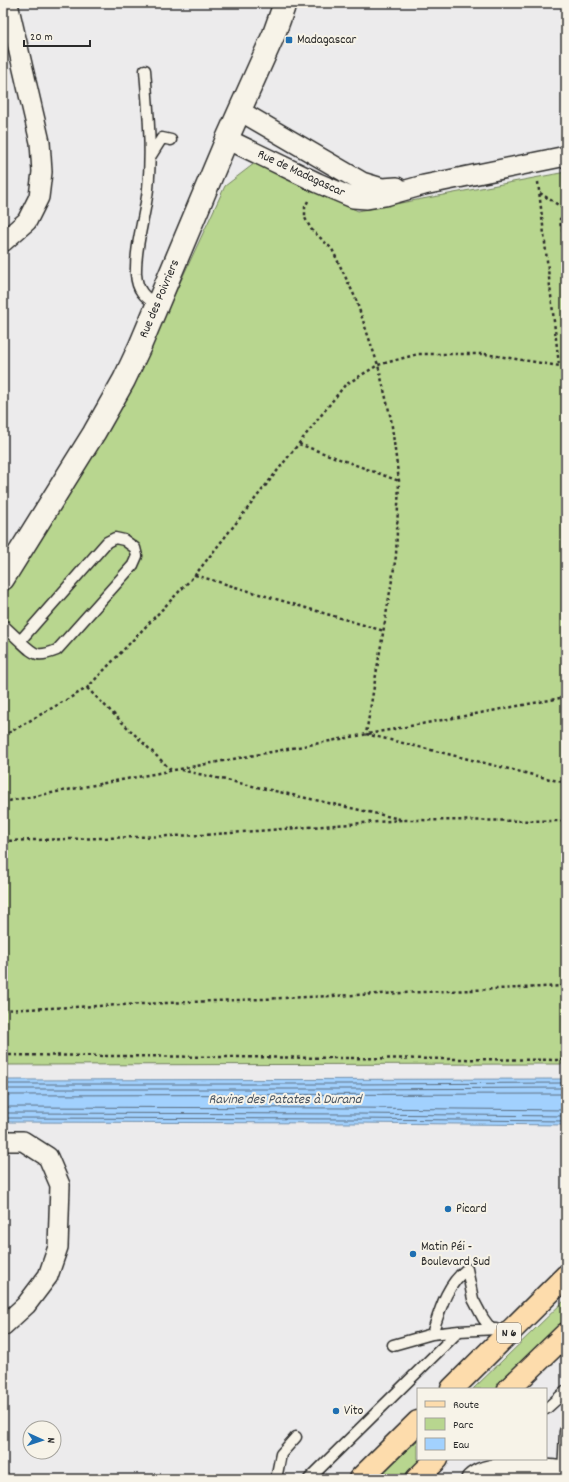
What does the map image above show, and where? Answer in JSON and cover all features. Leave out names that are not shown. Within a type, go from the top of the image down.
[{"type":"main road","name":"N 6","points":[[453,1388],[566,1276]]},
{"type":"main road","points":[[510,1388],[566,1334]]},
{"type":"main road","points":[[360,1479],[417,1423]]},
{"type":"main road","points":[[417,1479],[436,1460]]},
{"type":"street","name":"Rue des Poivriers","points":[[3,579],[94,433],[137,353],[286,3]]},
{"type":"street","points":[[3,242],[27,221],[39,197],[42,172],[40,142],[8,4]]},
{"type":"street","name":"Rue de Madagascar","points":[[240,111],[362,182],[382,188],[424,185]]},
{"type":"street","name":"Rue de Madagascar","points":[[227,139],[318,183],[353,198],[367,199],[385,196],[424,185],[566,156]]},
{"type":"street","points":[[3,1141],[23,1141],[48,1157],[60,1185],[58,1247],[48,1276],[26,1304],[3,1326]]},
{"type":"street","points":[[471,1479],[492,1464],[499,1468],[518,1468],[564,1473]]},
{"type":"lane","points":[[145,70],[150,134],[150,157],[148,190],[141,230],[136,275],[140,289],[146,298],[157,305]]},
{"type":"lane","points":[[150,157],[162,138],[171,140]]},
{"type":"lane","points":[[3,625],[20,641],[34,654],[42,655],[57,650],[133,565],[137,556],[135,548],[124,540],[115,538],[107,542],[20,641]]},
{"type":"lane","points":[[432,1334],[450,1288],[458,1276],[467,1270],[473,1299],[483,1318],[492,1329]]},
{"type":"lane","points":[[393,1345],[432,1334],[514,1328]]},
{"type":"lane","points":[[309,1479],[459,1331]]},
{"type":"lane","points":[[547,1408],[566,1392]]},
{"type":"lane","points":[[564,1473],[565,1431]]},
{"type":"lane","points":[[276,1479],[280,1454],[296,1437]]},
{"type":"path","points":[[536,162],[559,365]]},
{"type":"path","points":[[540,193],[566,210]]},
{"type":"path","points":[[566,214],[560,219],[560,223],[566,236]]},
{"type":"path","points":[[311,229],[332,249],[355,297],[378,365],[392,419],[399,481],[396,556],[366,734]]},
{"type":"path","points":[[3,736],[87,688],[195,576],[345,385],[378,365],[418,354],[485,354],[566,367]]},
{"type":"path","points":[[299,444],[399,481]]},
{"type":"path","points":[[195,576],[384,631]]},
{"type":"path","points":[[87,688],[172,770]]},
{"type":"path","points":[[3,802],[566,697]]},
{"type":"path","points":[[366,734],[566,783]]},
{"type":"path","points":[[179,769],[402,820]]},
{"type":"path","points":[[3,841],[203,836],[402,820],[566,821]]},
{"type":"path","points":[[3,1010],[566,986]]},
{"type":"path","points":[[3,1055],[566,1060]]},
{"type":"green space","points":[[255,163],[358,211],[566,172],[566,1064],[3,1065],[3,597],[136,377],[225,186]]},
{"type":"green space","points":[[566,1299],[566,1322],[500,1388],[474,1388]]},
{"type":"green space","points":[[417,1441],[417,1460],[424,1460],[404,1479],[376,1479]]},
{"type":"water","name":"Ravine des Patates à Durand","points":[[566,1079],[566,1125],[3,1122],[3,1080]]},
{"type":"place","name":"Madagascar","points":[[289,40]]},
{"type":"place","name":"Picard","points":[[448,1209]]},
{"type":"place","name":"Matin Péi - Boulevard Sud","points":[[413,1254]]},
{"type":"place","name":"Vito","points":[[336,1411]]}]
